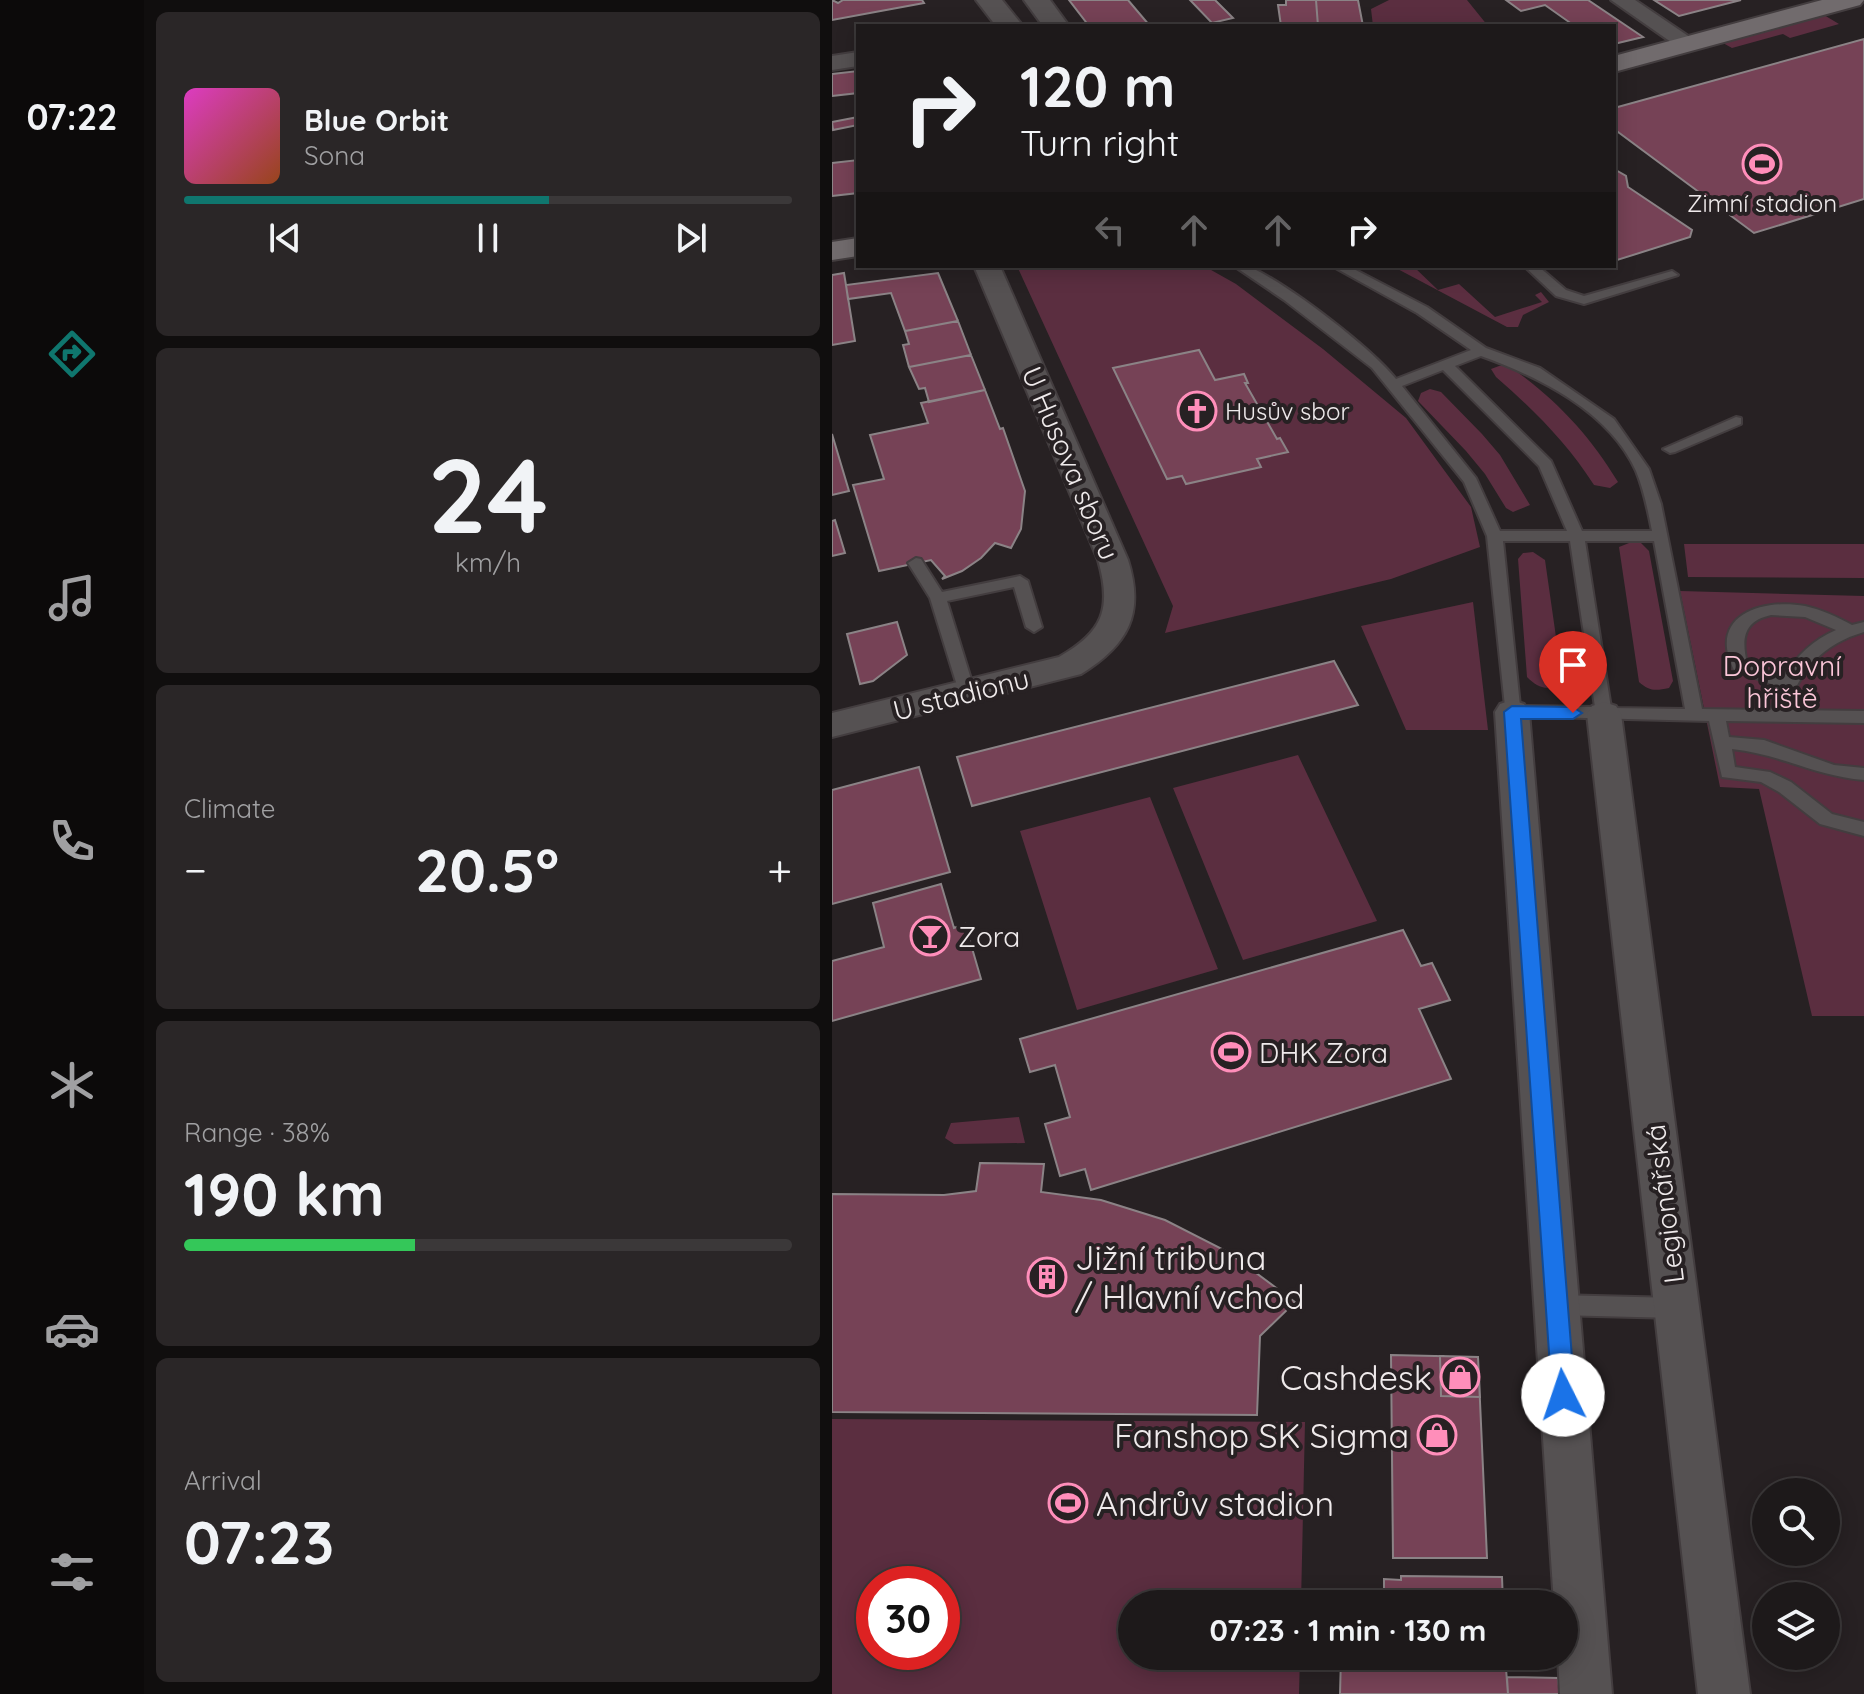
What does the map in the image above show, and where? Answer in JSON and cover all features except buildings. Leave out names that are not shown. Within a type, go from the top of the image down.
[{"type":"main road","points":[[1616,63],[1851,0]]},
{"type":"main road","points":[[832,251],[856,247]]},
{"type":"street","points":[[989,0],[1008,24]]},
{"type":"street","points":[[1037,0],[1054,24]]},
{"type":"street","points":[[1621,0],[1689,44]]},
{"type":"street","points":[[832,63],[856,59]]},
{"type":"street","name":"U Husova sboru","points":[[988,268],[1119,577],[1119,614],[1107,636],[1087,656]]},
{"type":"street","name":"U stadionu","points":[[832,725],[1056,670],[1087,656]]},
{"type":"street","points":[[1512,712],[1586,1694]]},
{"type":"street","name":"Legionářská","points":[[1604,714],[1724,1694]]},
{"type":"lane","points":[[1243,268],[1289,297],[1377,365],[1471,481],[1495,536],[1512,712],[1864,717]]},
{"type":"lane","points":[[1342,268],[1422,310],[1481,351],[1535,371],[1609,422],[1642,469],[1660,536],[1695,715]]},
{"type":"lane","points":[[1532,268],[1561,293],[1584,300],[1672,275]]},
{"type":"lane","points":[[1395,384],[1481,351]]},
{"type":"lane","points":[[1446,365],[1546,464],[1577,536],[1604,714]]},
{"type":"lane","points":[[1670,449],[1736,421]]},
{"type":"lane","points":[[1495,536],[1660,536]]},
{"type":"lane","points":[[916,563],[938,598],[967,692]]},
{"type":"lane","points":[[938,598],[1020,581],[1034,627]]},
{"type":"lane","points":[[1786,684],[1740,666],[1734,638],[1736,629],[1747,616],[1763,610],[1784,608],[1823,616],[1857,628]]},
{"type":"lane","points":[[1777,716],[1786,684],[1817,646],[1857,628]]},
{"type":"lane","points":[[1716,715],[1728,773],[1764,776],[1785,787],[1826,819],[1864,829]]},
{"type":"lane","points":[[1720,742],[1764,746],[1833,771],[1864,774]]},
{"type":"lane","points":[[1556,1305],[1676,1308]]},
{"type":"green space","points":[[1389,0],[1467,0],[1486,24],[1373,24],[1371,9]]},
{"type":"green space","points":[[1824,15],[1839,24],[1790,38],[1783,34],[1732,48],[1723,43]]},
{"type":"green space","points":[[1018,268],[1208,268],[1236,284],[1323,349],[1406,418],[1471,507],[1480,547],[1391,579],[1165,633],[1173,606]],"holes":[[[1199,351],[1215,380],[1244,374],[1248,382],[1245,383],[1277,439],[1281,439],[1288,451],[1257,459],[1260,467],[1182,476],[1114,369]]]},
{"type":"green space","points":[[1396,268],[1415,268],[1438,290],[1459,284],[1495,317],[1542,302],[1535,295],[1541,292],[1549,302],[1523,315],[1518,327],[1507,327]]},
{"type":"green space","points":[[1509,366],[1556,404],[1595,448],[1618,482],[1610,488],[1594,485],[1549,428],[1496,377],[1491,369]]},
{"type":"green space","points":[[1430,389],[1441,392],[1482,434],[1500,455],[1530,505],[1513,512],[1506,508],[1485,474],[1418,401],[1421,393]]},
{"type":"green space","points":[[1641,543],[1649,551],[1673,681],[1669,688],[1652,690],[1639,682],[1619,547]]},
{"type":"green space","points":[[1684,544],[1864,544],[1864,578],[1688,577]]},
{"type":"green space","points":[[1533,552],[1545,560],[1561,672],[1559,685],[1550,688],[1538,686],[1527,677],[1518,559],[1523,553]]},
{"type":"green space","name":"Dopravní hřiště","points":[[1680,591],[1864,596],[1864,1016],[1812,1016],[1759,789],[1720,787]]},
{"type":"green space","points":[[1473,602],[1488,730],[1406,730],[1361,626]]},
{"type":"green space","name":"DHK Zora","points":[[1298,755],[1377,921],[1243,960],[1173,788]]},
{"type":"green space","name":"DHK Zora","points":[[1150,797],[1218,969],[1077,1010],[1020,831]]},
{"type":"green space","points":[[1019,1117],[1025,1143],[954,1144],[945,1138],[951,1123]]},
{"type":"green space","name":"Andrův stadion","points":[[832,1419],[1305,1422],[1301,1590],[1118,1590],[1118,1670],[1300,1670],[1299,1694],[832,1694]]},
{"type":"place","name":"Zimní stadion","points":[[1762,164]]},
{"type":"place","name":"Husův sbor","points":[[1197,411]]},
{"type":"place","name":"Zora","points":[[930,936]]},
{"type":"place","name":"DHK Zora","points":[[1231,1052]]},
{"type":"place","name":"Jižní tribuna / Hlavní vchod","points":[[1047,1277]]},
{"type":"place","name":"Cashdesk","points":[[1460,1377]]},
{"type":"place","name":"Fanshop SK Sigma","points":[[1437,1435]]},
{"type":"place","name":"Andrův stadion","points":[[1068,1503]]},
{"type":"route","points":[[1563,1395],[1512,712],[1573,713]]}]
